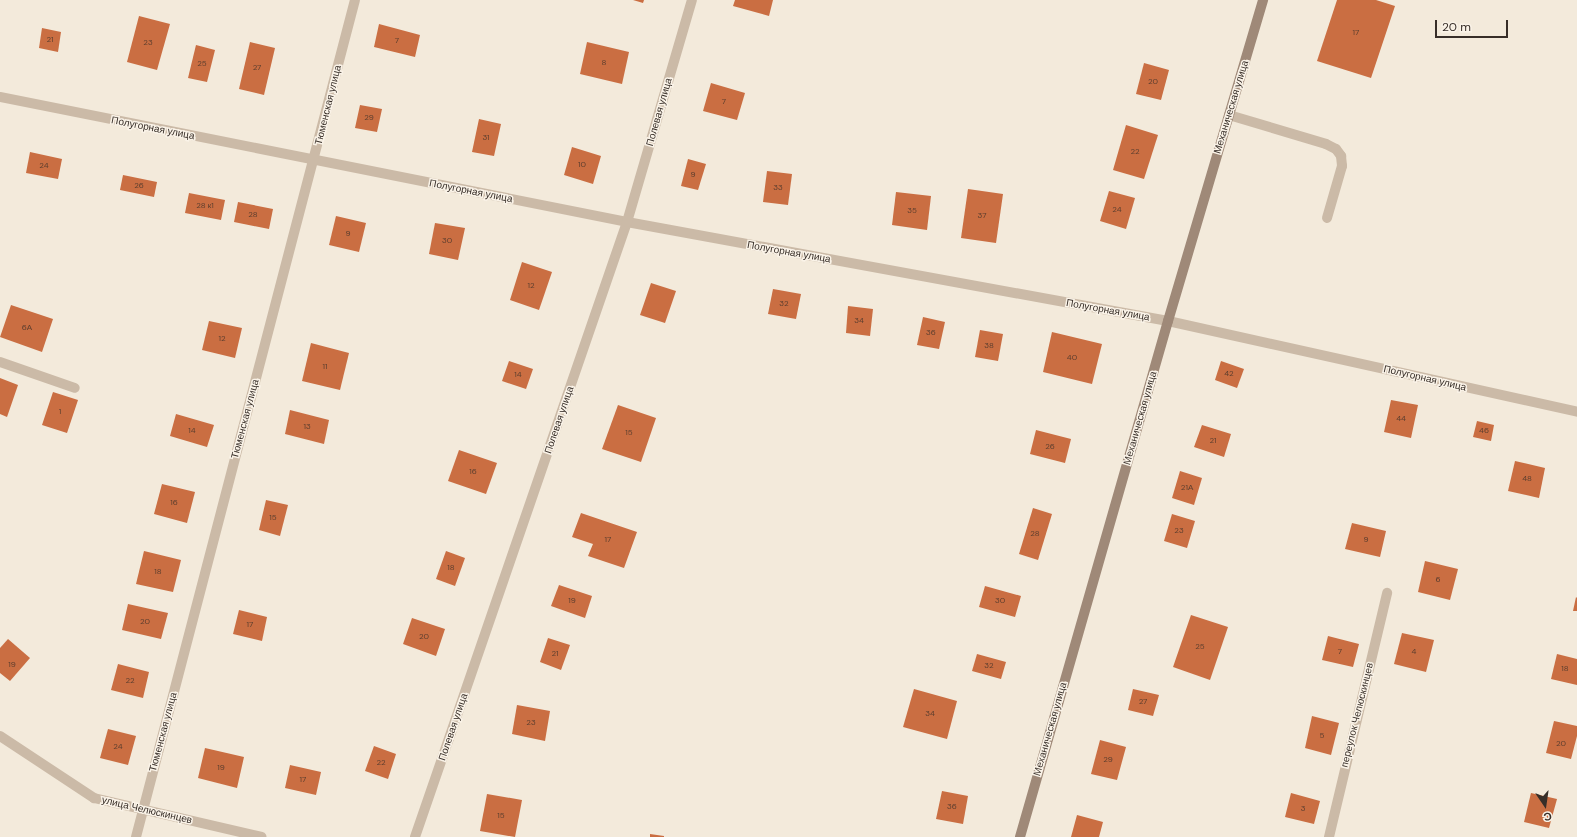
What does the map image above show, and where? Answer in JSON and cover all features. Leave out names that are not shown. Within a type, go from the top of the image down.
[{"type":"street","name":"Тюменская улица","points":[[136,837],[355,0]]},
{"type":"street","name":"Полевая улица","points":[[415,837],[628,222],[692,0]]},
{"type":"street","name":"Механическая улица","points":[[1020,837],[1168,321],[1264,0]]},
{"type":"street","name":"Полугорная улица","points":[[0,97],[628,222],[1168,321],[1577,412]]},
{"type":"street","points":[[1229,115],[1326,144],[1336,149],[1341,156],[1342,166],[1327,218]]},
{"type":"street","points":[[0,362],[75,388]]},
{"type":"street","name":"переулок Челюскинцев","points":[[1329,837],[1387,593]]},
{"type":"street","name":"улица Челюскинцев","points":[[0,736],[94,798],[262,837]]},
{"type":"building","points":[[633,0],[644,0],[643,3]]},
{"type":"building","points":[[735,0],[773,0],[769,16],[733,6]]},
{"type":"building","points":[[1337,0],[1376,0],[1395,6],[1371,78],[1317,61]]},
{"type":"building","points":[[139,16],[170,24],[157,70],[127,62]]},
{"type":"building","points":[[379,24],[420,35],[415,57],[374,47]]},
{"type":"building","points":[[42,28],[61,32],[58,52],[39,48]]},
{"type":"building","points":[[250,42],[275,48],[264,95],[239,89]]},
{"type":"building","points":[[587,42],[629,52],[622,84],[580,74]]},
{"type":"building","points":[[196,45],[215,50],[207,82],[188,78]]},
{"type":"building","points":[[1144,63],[1169,70],[1161,100],[1136,94]]},
{"type":"building","points":[[711,83],[745,93],[737,120],[703,111]]},
{"type":"building","points":[[360,105],[382,109],[377,132],[355,128]]},
{"type":"building","points":[[479,119],[501,124],[494,156],[472,152]]},
{"type":"building","points":[[1126,125],[1158,135],[1144,179],[1113,170]]},
{"type":"building","points":[[572,147],[601,156],[593,184],[564,175]]},
{"type":"building","points":[[30,152],[62,159],[58,179],[26,173]]},
{"type":"building","points":[[688,159],[706,164],[698,190],[681,186]]},
{"type":"building","points":[[767,171],[792,174],[788,205],[763,202]]},
{"type":"building","points":[[123,175],[157,182],[154,197],[120,190]]},
{"type":"building","points":[[968,189],[1003,194],[996,243],[961,238]]},
{"type":"building","points":[[1109,191],[1135,198],[1126,229],[1100,221]]},
{"type":"building","points":[[896,192],[931,196],[927,230],[892,225]]},
{"type":"building","points":[[189,193],[225,200],[221,220],[185,213]]},
{"type":"building","points":[[238,202],[273,209],[269,229],[234,222]]},
{"type":"building","points":[[336,216],[366,223],[359,252],[329,245]]},
{"type":"building","points":[[435,223],[465,228],[458,260],[429,254]]},
{"type":"building","points":[[522,262],[552,272],[539,310],[510,300]]},
{"type":"building","points":[[651,283],[676,291],[665,323],[640,315]]},
{"type":"building","points":[[773,289],[801,294],[796,319],[768,314]]},
{"type":"building","points":[[11,305],[53,319],[42,352],[0,337]]},
{"type":"building","points":[[848,306],[873,309],[870,336],[846,333]]},
{"type":"building","points":[[923,317],[945,322],[939,349],[917,345]]},
{"type":"building","points":[[209,321],[242,328],[235,358],[202,350]]},
{"type":"building","points":[[980,330],[1003,334],[998,361],[975,357]]},
{"type":"building","points":[[1052,332],[1102,344],[1092,384],[1043,372]]},
{"type":"building","points":[[311,343],[349,353],[340,390],[302,381]]},
{"type":"building","points":[[509,361],[533,369],[526,389],[502,381]]},
{"type":"building","points":[[1221,361],[1244,369],[1237,388],[1215,380]]},
{"type":"building","points":[[0,378],[18,385],[7,417],[0,414]]},
{"type":"building","points":[[53,392],[78,400],[67,433],[42,425]]},
{"type":"building","points":[[1391,400],[1418,405],[1411,438],[1384,432]]},
{"type":"building","points":[[618,405],[656,418],[641,462],[602,449]]},
{"type":"building","points":[[290,410],[329,420],[324,444],[285,434]]},
{"type":"building","points":[[176,414],[214,425],[207,447],[170,436]]},
{"type":"building","points":[[1477,421],[1494,425],[1491,441],[1473,437]]},
{"type":"building","points":[[1202,425],[1231,434],[1224,457],[1194,447]]},
{"type":"building","points":[[1036,430],[1071,439],[1065,463],[1030,454]]},
{"type":"building","points":[[459,450],[497,463],[486,494],[448,481]]},
{"type":"building","points":[[1515,461],[1545,468],[1539,498],[1508,491]]},
{"type":"building","points":[[1180,471],[1202,478],[1194,505],[1172,498]]},
{"type":"building","points":[[162,484],[195,492],[187,523],[154,514]]},
{"type":"building","points":[[266,500],[288,505],[280,536],[259,530]]},
{"type":"building","points":[[1033,508],[1052,514],[1038,560],[1019,554]]},
{"type":"building","points":[[581,513],[637,532],[624,568],[588,556],[593,544],[572,537]]},
{"type":"building","points":[[1172,514],[1195,521],[1187,548],[1164,541]]},
{"type":"building","points":[[1352,523],[1386,531],[1380,557],[1345,549]]},
{"type":"building","points":[[144,551],[181,560],[173,592],[136,584]]},
{"type":"building","points":[[446,551],[465,558],[455,586],[436,579]]},
{"type":"building","points":[[1425,561],[1458,569],[1450,600],[1418,592]]},
{"type":"building","points":[[559,585],[592,596],[585,618],[551,606]]},
{"type":"building","points":[[985,586],[1021,596],[1015,617],[979,607]]},
{"type":"building","points":[[1576,597],[1577,611],[1573,611]]},
{"type":"building","points":[[128,604],[168,613],[161,639],[122,630]]},
{"type":"building","points":[[239,610],[267,617],[262,641],[233,634]]},
{"type":"building","points":[[1191,615],[1228,627],[1210,680],[1173,667]]},
{"type":"building","points":[[412,618],[445,629],[436,656],[403,644]]},
{"type":"building","points":[[1402,633],[1434,640],[1426,672],[1394,664]]},
{"type":"building","points":[[1328,636],[1359,644],[1353,667],[1322,660]]},
{"type":"building","points":[[548,638],[570,645],[561,670],[540,662]]},
{"type":"building","points":[[8,639],[30,658],[10,681],[0,673],[0,648]]},
{"type":"building","points":[[977,654],[1006,662],[1001,679],[972,671]]},
{"type":"building","points":[[1557,654],[1577,659],[1577,685],[1551,679]]},
{"type":"building","points":[[118,664],[149,672],[143,698],[111,690]]},
{"type":"building","points":[[914,689],[957,701],[947,739],[903,727]]},
{"type":"building","points":[[1133,689],[1159,695],[1153,716],[1128,710]]},
{"type":"building","points":[[517,705],[550,711],[545,741],[512,734]]},
{"type":"building","points":[[1312,716],[1339,723],[1331,755],[1305,748]]},
{"type":"building","points":[[1554,721],[1577,726],[1577,736],[1571,759],[1546,753]]},
{"type":"building","points":[[108,729],[136,736],[128,765],[100,758]]},
{"type":"building","points":[[1100,740],[1126,747],[1117,780],[1091,774]]},
{"type":"building","points":[[374,746],[396,754],[388,779],[365,771]]},
{"type":"building","points":[[205,748],[244,757],[237,788],[198,778]]},
{"type":"building","points":[[290,765],[321,772],[316,795],[285,788]]},
{"type":"building","points":[[942,791],[968,796],[963,824],[936,819]]},
{"type":"building","points":[[1291,793],[1320,801],[1314,824],[1285,817]]},
{"type":"building","points":[[1531,793],[1557,799],[1549,828],[1524,822]]},
{"type":"building","points":[[487,794],[522,800],[515,837],[480,831]]},
{"type":"building","points":[[1077,815],[1103,822],[1099,837],[1071,837]]},
{"type":"building","points":[[650,834],[664,836],[664,837],[650,837]]}]
